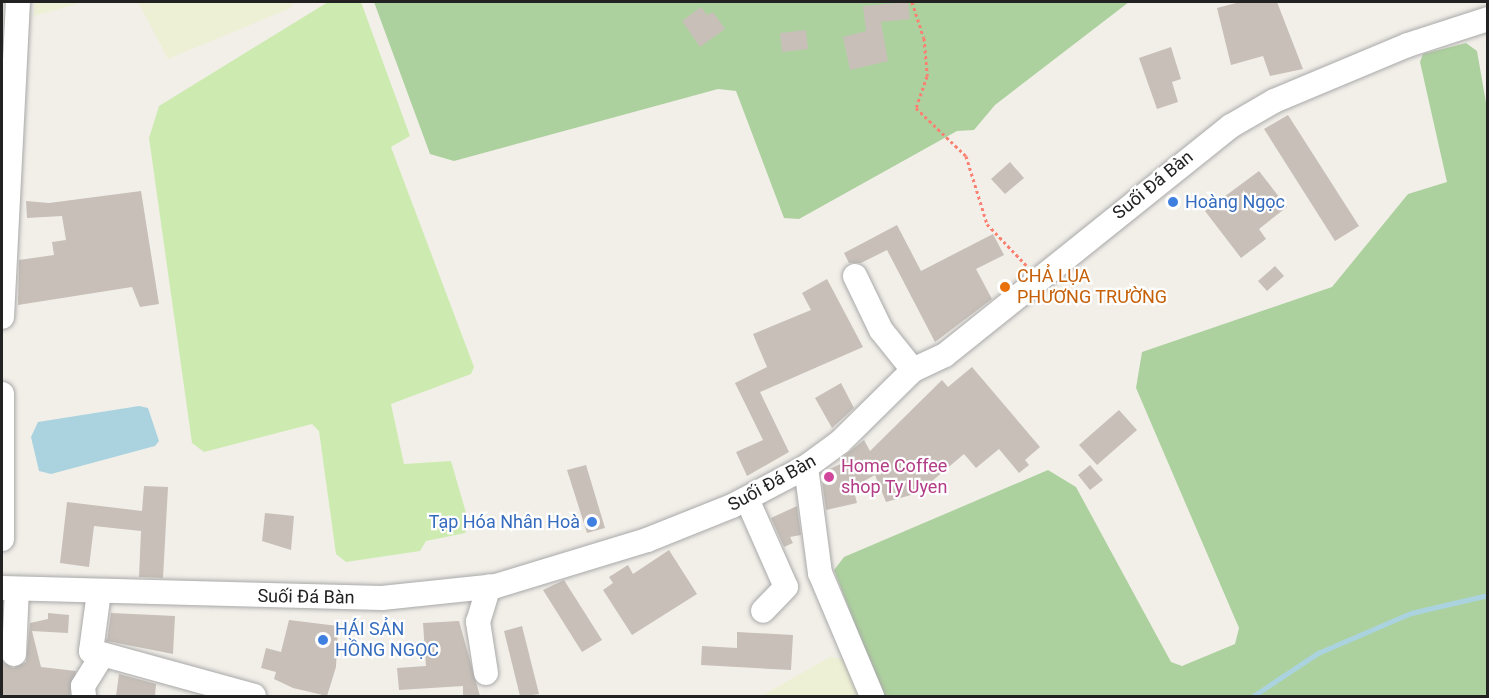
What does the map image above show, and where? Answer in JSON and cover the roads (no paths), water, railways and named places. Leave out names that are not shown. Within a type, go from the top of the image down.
[{"type":"street","points":[[2,316],[18,2]]},
{"type":"street","name":"Suối Đá Bàn","points":[[9,588],[381,598],[489,586],[647,540],[747,499],[806,467],[840,442],[913,370],[945,355],[1231,126],[1274,101],[1408,45],[1488,19]]},
{"type":"street","points":[[855,276],[881,330],[913,370]]},
{"type":"street","points":[[2,394],[2,539]]},
{"type":"street","points":[[806,467],[820,573],[872,696]]},
{"type":"street","points":[[747,499],[786,587],[764,611]]},
{"type":"street","points":[[486,673],[478,622],[489,586]]},
{"type":"street","points":[[9,588],[14,654]]},
{"type":"street","points":[[99,592],[90,637],[91,651],[101,657],[254,696]]},
{"type":"street","points":[[84,696],[83,686],[101,657]]},
{"type":"water","points":[[139,406],[148,408],[159,441],[155,446],[51,474],[39,471],[31,437],[38,422]]},
{"type":"waterway","points":[[1253,696],[1318,653],[1411,613],[1488,595]]},
{"type":"place","name":"Hoàng Ngọc","points":[[1173,202]]},
{"type":"place","name":"CHẢ LỤA PHƯƠNG TRƯỜNG","points":[[1005,287]]},
{"type":"place","name":"Home Coffee shop Ty Uyen","points":[[829,477]]},
{"type":"place","name":"Tạp Hóa Nhân Hoà","points":[[592,522]]},
{"type":"place","name":"HÁI SẢN HỒNG NGỌC","points":[[323,640]]}]
